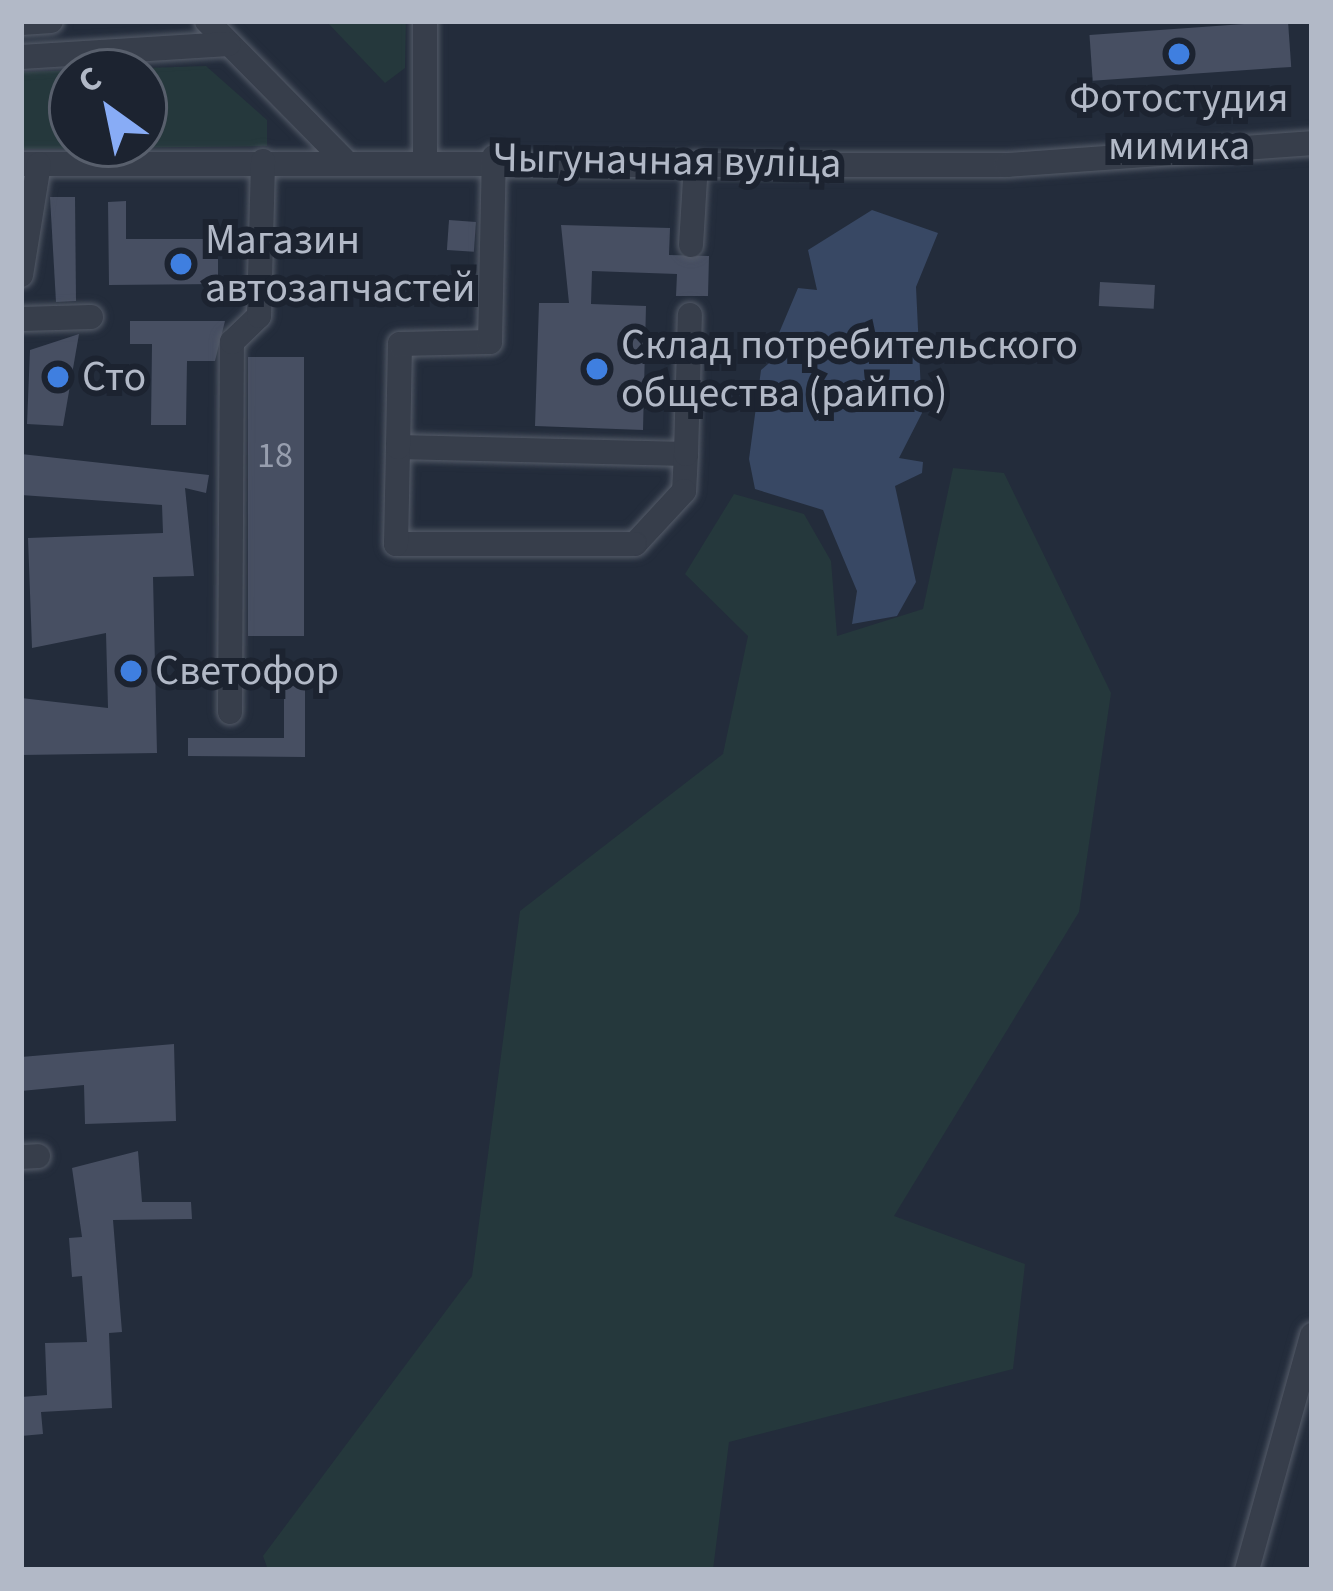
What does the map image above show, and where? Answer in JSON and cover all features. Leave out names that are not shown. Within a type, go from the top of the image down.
[{"type":"street","points":[[21,23],[51,21]]},
{"type":"street","points":[[207,21],[343,159]]},
{"type":"street","points":[[425,21],[425,158]]},
{"type":"street","points":[[21,57],[230,44]]},
{"type":"street","name":"Чыгуначная вуліца","points":[[30,164],[494,157],[1007,165],[1312,143]]},
{"type":"street","points":[[494,157],[490,342],[400,344],[396,544],[635,544],[684,490],[690,315]]},
{"type":"street","points":[[230,712],[232,342],[259,316],[263,161]]},
{"type":"street","points":[[691,245],[695,163]]},
{"type":"street","points":[[21,275],[30,164]]},
{"type":"street","points":[[21,320],[91,317]]},
{"type":"street","points":[[398,447],[686,454]]},
{"type":"street","points":[[1246,1570],[1312,1335]]},
{"type":"green space","points":[[326,21],[406,21],[405,68],[385,83]]},
{"type":"green space","points":[[206,66],[267,120],[267,146],[168,147],[168,67]]},
{"type":"green space","points":[[48,71],[48,149],[21,149],[21,72]]},
{"type":"green space","points":[[953,468],[1004,473],[1111,693],[1079,912],[894,1216],[1025,1264],[1013,1369],[729,1442],[713,1570],[268,1570],[263,1556],[472,1276],[520,911],[723,754],[748,636],[685,574],[734,494],[804,514],[831,561],[837,636],[923,609]]},
{"type":"water","points":[[872,210],[938,233],[916,287],[922,413],[899,458],[923,462],[922,473],[895,486],[916,582],[897,616],[852,624],[857,591],[823,510],[755,489],[749,459],[761,370],[784,350],[779,333],[798,288],[817,290],[808,250]]},
{"type":"building","points":[[1288,21],[1291,67],[1093,81],[1089,35]]},
{"type":"building","points":[[50,197],[75,197],[76,301],[56,302]]},
{"type":"building","points":[[126,201],[126,239],[218,239],[218,284],[109,285],[108,202]]},
{"type":"building","points":[[449,220],[476,222],[474,252],[447,250]]},
{"type":"building","points":[[561,225],[670,228],[669,255],[709,256],[708,296],[676,296],[677,274],[592,271],[591,304],[646,306],[643,430],[535,426],[539,303],[569,303]]},
{"type":"building","points":[[1100,282],[1155,285],[1154,309],[1099,306]]},
{"type":"building","points":[[130,321],[225,321],[215,361],[187,361],[186,425],[151,425],[152,344],[130,344]]},
{"type":"building","points":[[79,334],[63,426],[27,424],[30,350]]},
{"type":"building","points":[[248,357],[304,357],[304,636],[248,636]]},
{"type":"building","points":[[21,454],[209,475],[206,493],[185,488],[194,576],[153,577],[157,753],[21,755],[21,698],[108,708],[106,633],[32,648],[28,538],[163,533],[162,505],[21,495]]},
{"type":"building","points":[[284,681],[305,681],[305,757],[188,756],[188,738],[284,738]]},
{"type":"building","points":[[174,1044],[176,1121],[85,1124],[84,1085],[21,1091],[21,1057]]},
{"type":"building","points":[[138,1151],[142,1202],[191,1202],[192,1219],[113,1220],[122,1332],[109,1333],[112,1408],[41,1412],[43,1434],[21,1436],[21,1397],[47,1395],[45,1343],[87,1342],[82,1276],[72,1277],[69,1238],[82,1237],[72,1168]]},
{"type":"place","name":"Фотостудия мимика","points":[[1179,54]]},
{"type":"place","name":"Магазин автозапчастей","points":[[181,264]]},
{"type":"place","name":"Склад потребительского общества (райпо)","points":[[597,369]]},
{"type":"place","name":"Сто","points":[[58,377]]},
{"type":"place","name":"Светофор","points":[[131,671]]}]
